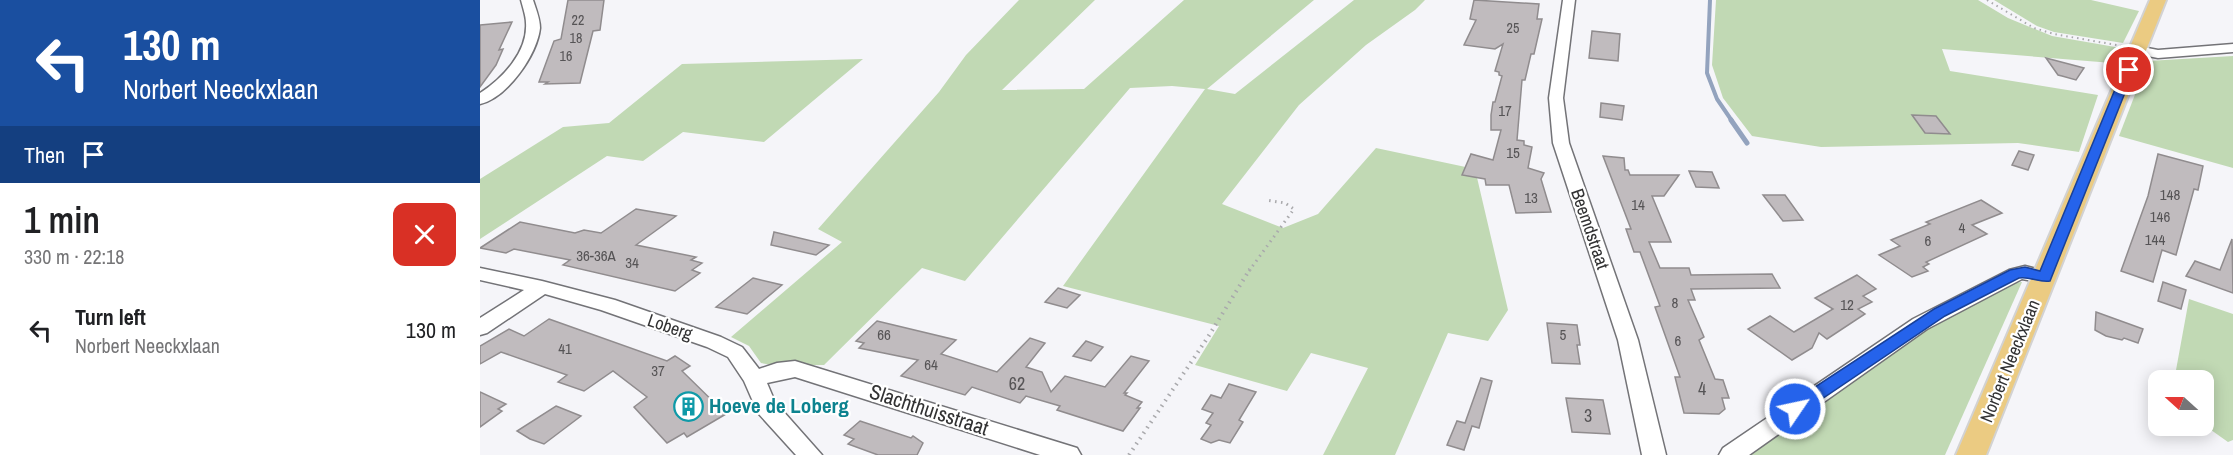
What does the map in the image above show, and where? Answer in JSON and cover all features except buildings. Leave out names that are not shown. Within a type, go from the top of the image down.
[{"type":"main road","name":"Norbert Neeckxlaan","points":[[1971,455],[2157,0]]},
{"type":"street","points":[[480,100],[499,87],[522,61],[533,28],[527,0]]},
{"type":"street","name":"Beemdstraat","points":[[1569,0],[1556,99],[1561,143],[1628,340],[1654,455]]},
{"type":"street","points":[[2137,50],[2158,54],[2233,48]]},
{"type":"street","points":[[1731,455],[1894,341],[1940,312],[2016,274],[2025,272],[2044,277]]},
{"type":"street","name":"Loberg","points":[[480,274],[542,287],[608,305],[714,342],[735,352],[754,379],[766,406],[810,455]]},
{"type":"street","points":[[480,328],[542,287]]},
{"type":"street","name":"Slachthuisstraat","points":[[754,379],[777,371],[795,369],[1069,455]]},
{"type":"path","points":[[1987,0],[2034,28],[2137,50]]},
{"type":"path","points":[[1129,455],[1208,337],[1256,259],[1294,209],[1285,203],[1266,200]]},
{"type":"green space","points":[[1019,0],[1095,0],[1002,90],[1084,89],[1184,0],[1314,0],[1207,89],[1235,94],[1354,0],[1425,0],[1415,10],[1366,45],[1299,105],[1222,204],[1283,228],[1318,214],[1376,148],[1475,169],[1508,310],[1488,341],[1448,333],[1395,455],[1323,455],[1368,368],[1311,353],[1287,391],[1195,365],[1219,326],[1063,286],[1205,89],[1172,86],[1130,88],[965,281],[922,268],[824,365],[761,363],[749,346],[731,337],[842,242],[818,229],[939,92],[966,55]]},
{"type":"green space","points":[[1716,0],[1978,0],[2008,18],[2052,36],[2121,48],[2112,63],[1942,49],[1950,71],[2098,95],[2079,152],[2018,143],[1821,147],[1752,136],[1723,98],[1712,65]]},
{"type":"green space","points":[[1994,0],[2091,0],[2139,11],[2123,43],[2054,32],[2037,26]]},
{"type":"green space","points":[[2233,56],[2233,168],[2119,136],[2148,61]]},
{"type":"green space","points":[[863,59],[764,142],[683,132],[643,161],[607,156],[480,239],[480,179],[563,127],[609,123],[682,64]]},
{"type":"green space","points":[[2022,282],[1945,455],[1743,455],[1887,353],[2008,283]]},
{"type":"green space","points":[[2189,299],[2233,314],[2233,440],[2228,442],[2214,432],[2214,370],[2176,370]]},
{"type":"waterway","points":[[1710,0],[1707,73],[1717,99],[1732,121]]},
{"type":"waterway","points":[[1731,120],[1747,143]]},
{"type":"place","name":"Hoeve de Loberg","points":[[688,406]]},
{"type":"route","points":[[1795,409],[1940,312],[2016,274],[2025,272],[2044,277],[2129,70]]}]
